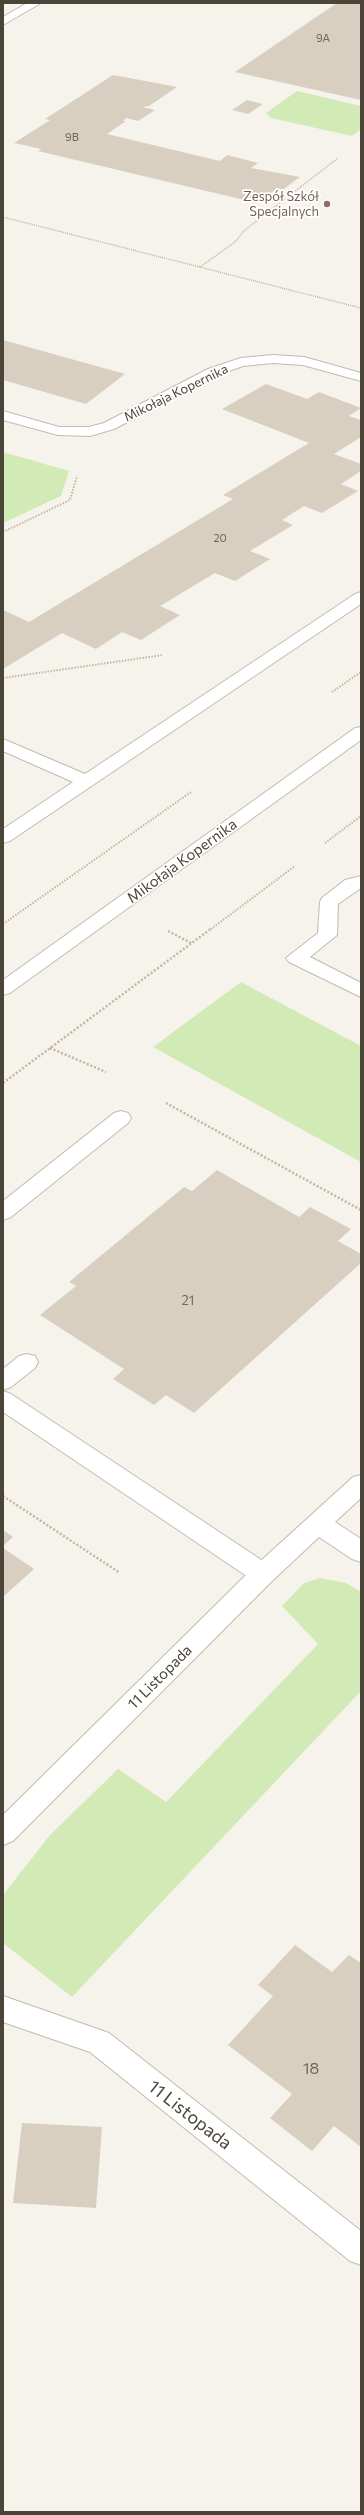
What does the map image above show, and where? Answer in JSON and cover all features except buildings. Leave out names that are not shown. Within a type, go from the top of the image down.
[{"type":"street","points":[[3,22],[35,3]]},
{"type":"street","name":"Mikołaja Kopernika","points":[[3,415],[58,431],[90,432],[109,426],[213,372],[240,362],[272,359],[304,361],[361,378]]},
{"type":"street","points":[[3,837],[359,601]]},
{"type":"street","name":"Mikołaja Kopernika","points":[[3,989],[361,732]]},
{"type":"street","points":[[3,744],[86,781]]},
{"type":"street","points":[[361,882],[352,884],[329,902],[327,935],[296,958],[361,991]]},
{"type":"street","points":[[3,1212],[121,1118]]},
{"type":"street","points":[[3,1381],[27,1362]]},
{"type":"street","points":[[3,1400],[263,1574]]},
{"type":"street","name":"11 Listopada","points":[[3,1833],[263,1574],[361,1484]]},
{"type":"street","points":[[319,1524],[361,1552]]},
{"type":"street","name":"11 Listopada","points":[[3,2009],[99,2042],[361,2250]]},
{"type":"path","points":[[200,267],[235,242],[245,230],[338,158]]},
{"type":"path","points":[[3,217],[361,308]]},
{"type":"path","points":[[3,532],[70,500],[90,432]]},
{"type":"path","points":[[3,678],[163,654]]},
{"type":"path","points":[[328,695],[361,672]]},
{"type":"path","points":[[3,924],[192,792]]},
{"type":"path","points":[[323,845],[361,816]]},
{"type":"path","points":[[3,1083],[298,864]]},
{"type":"path","points":[[50,1048],[110,1074]]},
{"type":"path","points":[[159,1099],[361,1210]]},
{"type":"path","points":[[3,1496],[120,1573]]},
{"type":"green space","points":[[297,91],[361,106],[361,129],[352,136],[271,118],[266,113]]},
{"type":"green space","points":[[3,452],[69,471],[61,496],[3,523]]},
{"type":"green space","points":[[241,982],[361,1046],[361,1162],[153,1047]]},
{"type":"green space","points":[[320,1578],[346,1583],[361,1592],[361,1691],[72,1997],[3,1943],[3,1895],[50,1835],[118,1769],[166,1802],[318,1644],[282,1606],[304,1583]]},
{"type":"place","name":"Zespół Szkół Specjalnych","points":[[327,204]]}]
